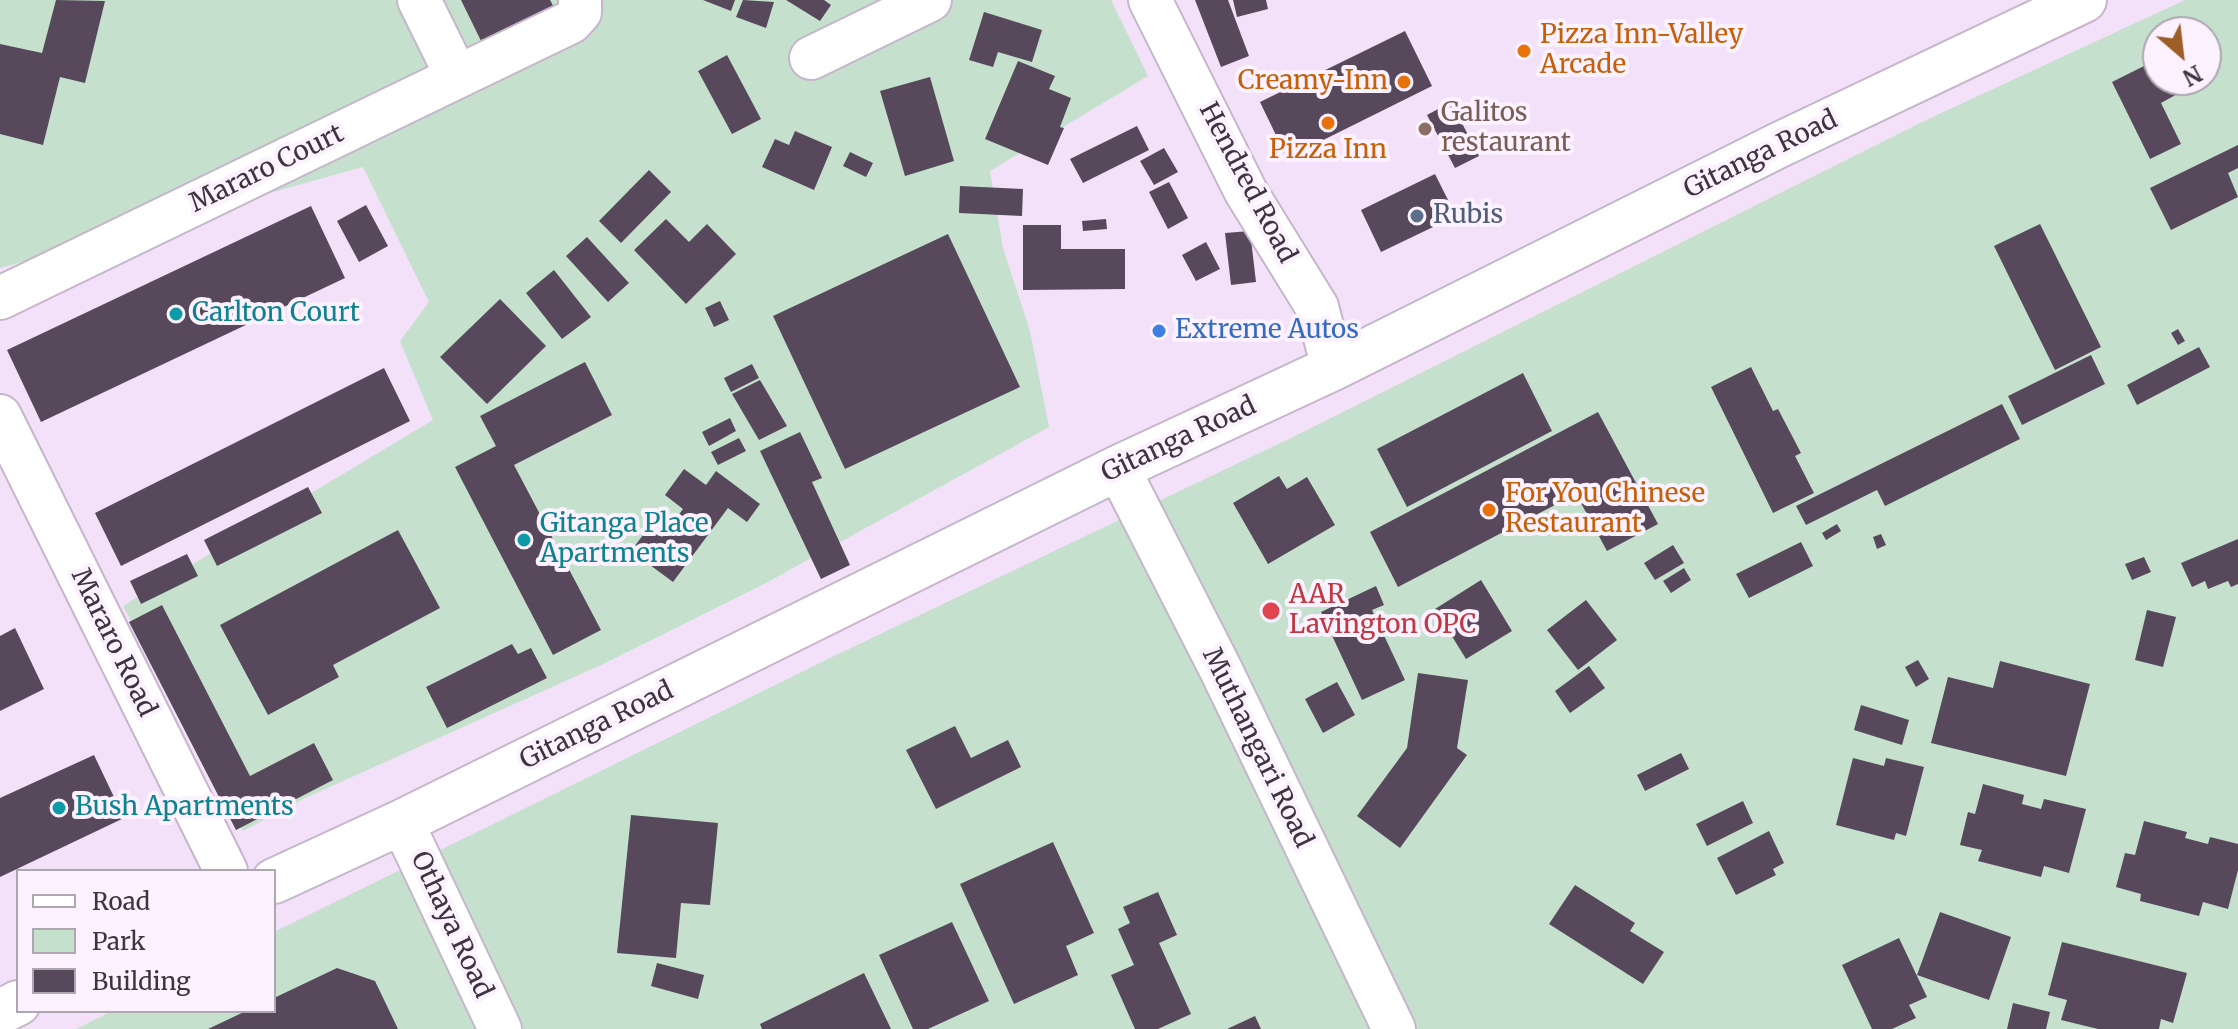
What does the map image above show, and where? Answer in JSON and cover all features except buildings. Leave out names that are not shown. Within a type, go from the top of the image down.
[{"type":"main road","name":"Gitanga Road","points":[[276,880],[402,822],[1118,468],[1333,368],[1779,145],[2084,0]]},
{"type":"street","points":[[419,0],[457,77]]},
{"type":"street","name":"Mararo Court","points":[[0,298],[571,22],[580,12],[580,0]]},
{"type":"street","points":[[811,58],[930,0]]},
{"type":"street","name":"Hendred Road","points":[[1150,0],[1243,180],[1246,192],[1317,307],[1333,368]]},
{"type":"street","name":"Mararo Road","points":[[0,416],[225,869]]},
{"type":"street","name":"Muthangari Road","points":[[1118,468],[1221,670],[1394,1029]]},
{"type":"street","name":"Othaya Road","points":[[402,822],[500,1029]]},
{"type":"green space","points":[[0,0],[1111,0],[1148,76],[990,171],[1003,248],[1030,331],[1049,427],[764,584],[601,665],[303,799],[243,831],[123,606],[433,420],[400,341],[429,302],[363,167],[0,268]]},
{"type":"green space","points":[[2185,0],[2238,0],[2238,1029],[76,1029],[108,1013],[276,1013],[276,931],[830,658],[1295,436],[1924,121],[2142,20],[2142,96],[2222,96],[2222,16],[2150,16]]},
{"type":"place","name":"Pizza Inn-Valley Arcade","points":[[1524,51]]},
{"type":"place","name":"Creamy-Inn","points":[[1404,82]]},
{"type":"place","name":"Pizza Inn","points":[[1328,123]]},
{"type":"place","name":"Galitos restaurant","points":[[1425,129]]},
{"type":"place","name":"Rubis","points":[[1417,216]]},
{"type":"place","name":"Carlton Court","points":[[176,314]]},
{"type":"place","name":"Extreme Autos","points":[[1159,331]]},
{"type":"place","name":"For You Chinese Restaurant","points":[[1489,510]]},
{"type":"place","name":"Gitanga Place Apartments","points":[[524,540]]},
{"type":"place","name":"AAR Lavington OPC","points":[[1271,611]]},
{"type":"place","name":"Bush Apartments","points":[[59,808]]}]
